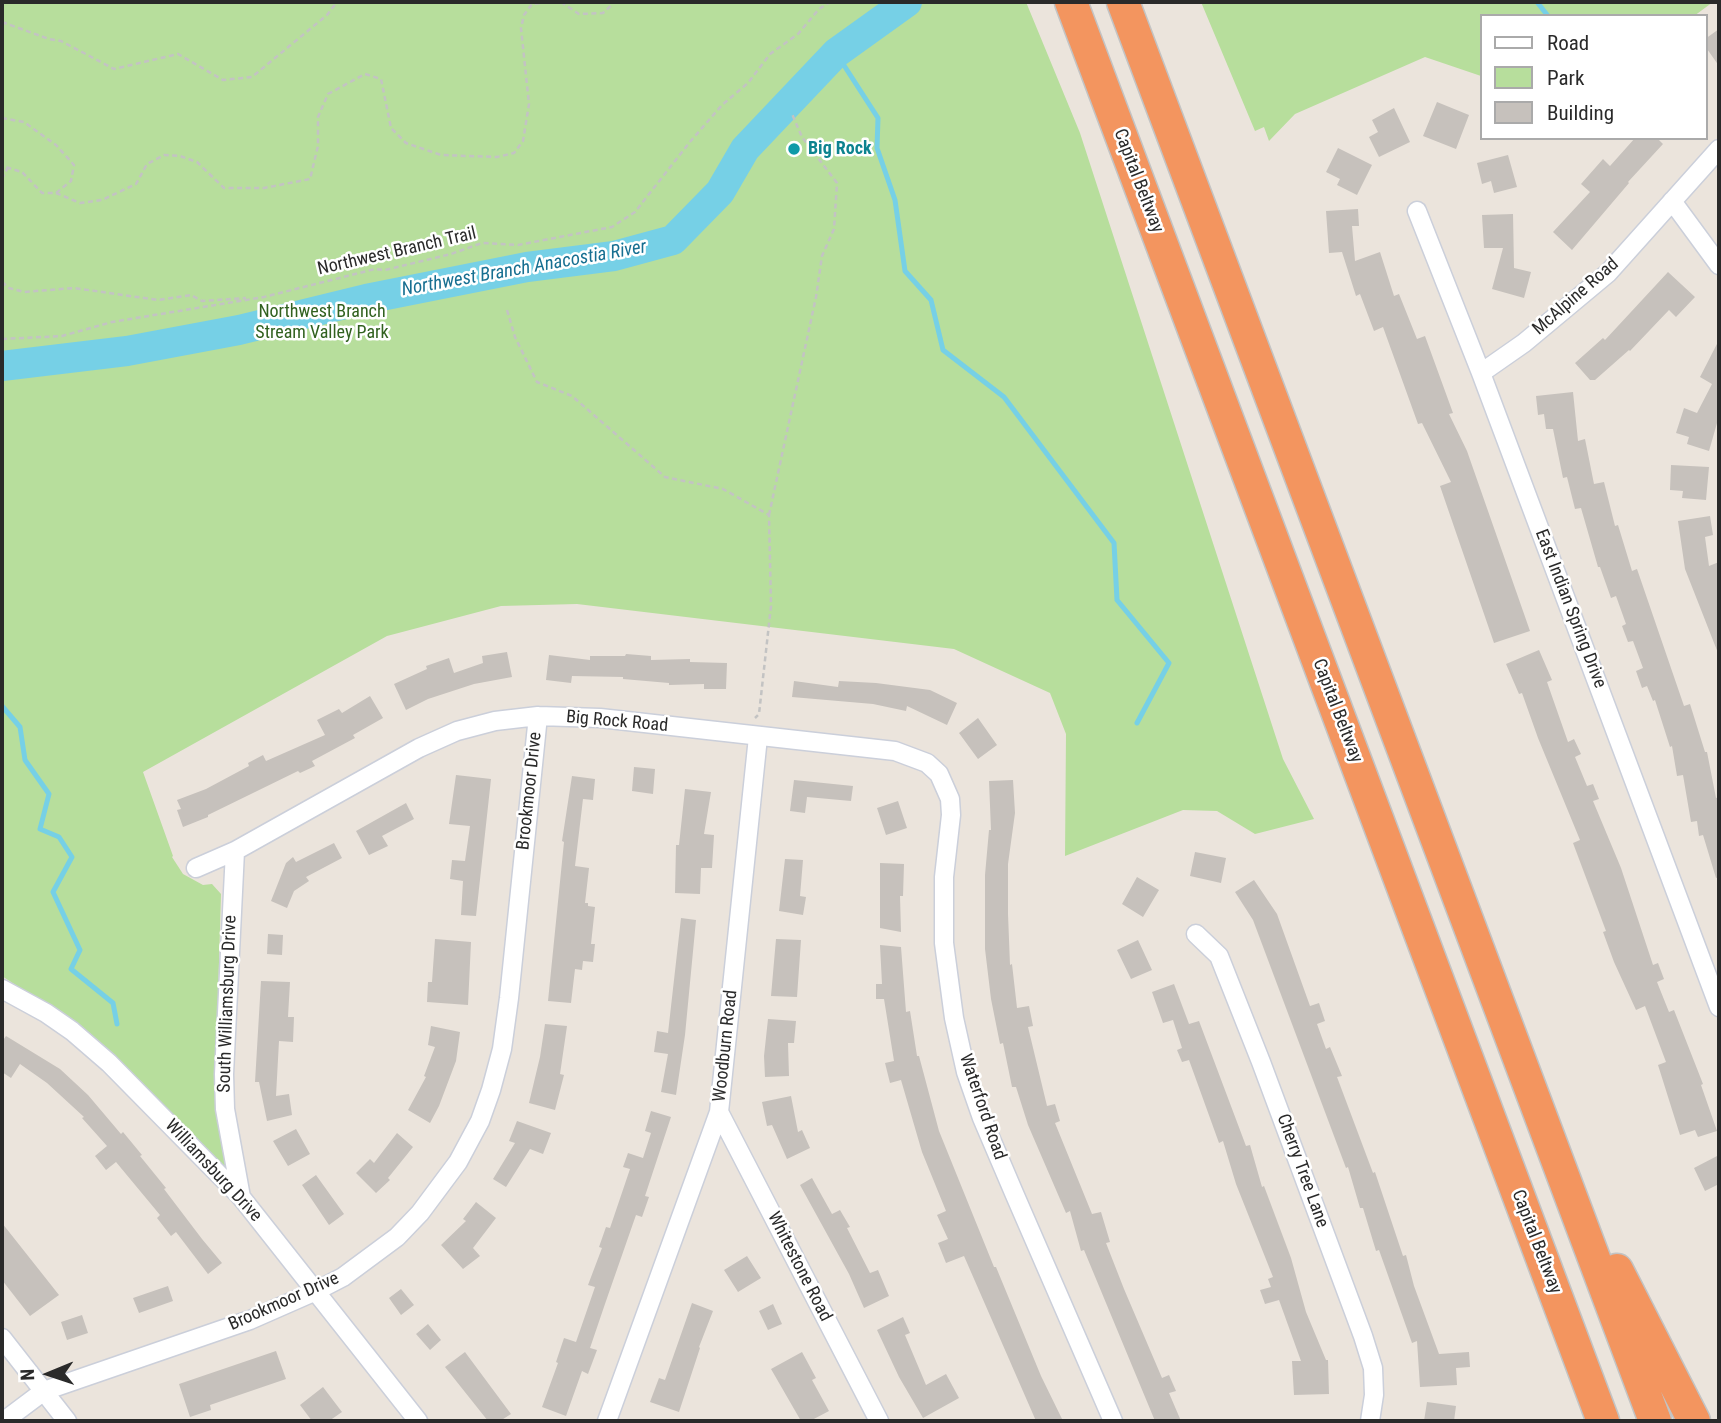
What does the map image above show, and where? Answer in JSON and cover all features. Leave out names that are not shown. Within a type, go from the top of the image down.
[{"type":"highway","name":"Capital Beltway","points":[[1071,2],[1603,1421]]},
{"type":"highway","points":[[1123,2],[1656,1421]]},
{"type":"highway","points":[[1552,1144],[1694,1421]]},
{"type":"highway","points":[[1564,1317],[1590,1421]]},
{"type":"street","name":"McAlpine Road","points":[[1481,373],[1524,342],[1608,273],[1719,149]]},
{"type":"street","points":[[1672,201],[1719,265]]},
{"type":"street","name":"East Indian Spring Drive","points":[[1417,211],[1481,373],[1719,1007]]},
{"type":"street","name":"Big Rock Road","points":[[196,868],[235,851],[438,740],[457,731],[495,721],[538,716],[600,718],[895,751],[927,762],[939,774]]},
{"type":"street","name":"Brookmoor Drive","points":[[4,1421],[44,1391],[250,1320],[316,1291],[343,1277],[397,1237],[420,1213],[458,1162],[481,1121],[502,1049],[538,716]]},
{"type":"street","name":"Woodburn Road","points":[[607,1421],[719,1112],[752,736]]},
{"type":"street","name":"Waterford Road","points":[[939,774],[950,799],[951,815],[944,877],[944,943],[954,1018],[966,1072],[1003,1168],[1113,1421]]},
{"type":"street","name":"South Williamsburg Drive","points":[[235,851],[224,1073],[225,1109],[241,1197]]},
{"type":"street","name":"Cherry Tree Lane","points":[[1196,934],[1219,956],[1363,1336],[1373,1368],[1374,1395],[1370,1421]]},
{"type":"street","name":"Williamsburg Drive","points":[[2,989],[46,1013],[109,1063],[241,1197],[418,1421]]},
{"type":"street","name":"Whitestone Road","points":[[719,1112],[879,1421]]},
{"type":"street","points":[[2,1338],[67,1421]]},
{"type":"path","points":[[2,22],[41,37],[61,41],[114,69],[178,54],[222,80],[252,77],[327,16],[337,2]]},
{"type":"path","points":[[2,166],[22,173],[42,193],[56,193],[80,203],[102,200],[136,184],[147,164],[164,155],[180,156],[197,162],[224,188],[264,188],[310,179],[318,146],[318,117],[328,94],[365,74],[381,79],[391,128],[406,143],[441,155],[497,157],[514,153],[523,141],[529,104],[521,28],[524,15],[532,4],[548,2]]},
{"type":"path","points":[[561,2],[579,14],[603,13],[615,2]]},
{"type":"path","name":"Northwest Branch Trail","points":[[2,339],[62,337],[112,322],[264,297],[375,269],[385,270],[451,254],[482,243],[518,245],[612,226],[635,212],[689,143],[722,105],[748,83],[770,54],[798,34],[818,9],[830,2]]},
{"type":"path","points":[[752,736],[749,724],[759,714],[771,606],[769,515],[816,297],[821,256],[834,229],[837,183],[802,137],[792,114]]},
{"type":"path","points":[[2,118],[24,122],[56,145],[74,165],[71,181],[56,193]]},
{"type":"path","points":[[2,179],[8,167]]},
{"type":"path","points":[[2,282],[9,288],[24,292],[74,288],[158,300],[191,295],[202,301],[264,297]]},
{"type":"path","points":[[507,310],[515,337],[537,382],[572,396],[665,477],[723,489],[769,515]]},
{"type":"green space","name":"Northwest Branch Stream Valley Park","points":[[2,2],[1026,2],[1080,133],[1283,759],[1314,819],[1255,834],[1217,811],[1183,810],[1065,856],[1066,734],[1050,693],[954,649],[577,604],[501,606],[387,636],[143,772],[172,857],[183,874],[203,885],[212,884],[221,894],[216,1065],[243,1156],[220,1172],[66,1019],[2,976]]},
{"type":"green space","points":[[1201,2],[1713,2],[1697,14],[1480,14],[1480,76],[1425,57],[1295,114],[1269,141],[1264,127],[1255,131]]},
{"type":"building","points":[[1719,29],[1719,66],[1707,49],[1707,38]]},
{"type":"building","points":[[1437,102],[1469,115],[1456,149],[1423,136]]},
{"type":"building","points":[[1394,108],[1410,142],[1379,157],[1369,137],[1378,132],[1372,120]]},
{"type":"building","points":[[1633,140],[1659,140],[1663,144],[1572,250],[1553,232],[1590,192],[1581,184],[1603,159],[1610,166]]},
{"type":"building","points":[[1338,148],[1372,165],[1357,195],[1337,185],[1340,179],[1326,172]]},
{"type":"building","points":[[1508,155],[1517,187],[1494,193],[1491,181],[1482,184],[1477,163]]},
{"type":"building","points":[[1358,209],[1359,226],[1352,226],[1355,261],[1380,252],[1394,296],[1399,294],[1417,339],[1425,336],[1453,413],[1449,414],[1467,451],[1530,631],[1494,643],[1440,486],[1451,482],[1422,423],[1418,424],[1383,327],[1374,331],[1360,294],[1356,296],[1342,252],[1329,253],[1326,211]]},
{"type":"building","points":[[1513,214],[1514,268],[1531,272],[1524,298],[1492,289],[1503,248],[1484,248],[1482,215]]},
{"type":"building","points":[[1668,272],[1695,297],[1676,317],[1669,310],[1630,351],[1595,380],[1590,380],[1575,363],[1603,338],[1605,340]]},
{"type":"building","points":[[1719,340],[1719,416],[1709,451],[1687,444],[1689,437],[1676,433],[1684,408],[1697,413],[1712,384],[1700,377]]},
{"type":"building","points":[[1573,392],[1578,441],[1585,439],[1594,484],[1604,482],[1615,526],[1618,525],[1632,571],[1637,569],[1684,706],[1690,704],[1707,752],[1716,798],[1719,797],[1719,877],[1716,878],[1703,835],[1699,836],[1697,821],[1691,822],[1683,775],[1677,776],[1672,746],[1670,747],[1655,700],[1653,701],[1647,686],[1642,688],[1636,671],[1643,668],[1633,641],[1628,642],[1622,626],[1626,624],[1616,596],[1611,598],[1598,567],[1581,508],[1575,509],[1567,477],[1563,478],[1553,429],[1546,429],[1544,414],[1538,415],[1536,396]]},
{"type":"building","points":[[1671,465],[1709,467],[1706,500],[1682,498],[1683,491],[1670,490]]},
{"type":"building","points":[[1710,516],[1713,535],[1705,537],[1709,566],[1719,562],[1718,653],[1685,569],[1678,521]]},
{"type":"building","points":[[1539,650],[1552,680],[1547,682],[1568,742],[1574,739],[1581,754],[1575,757],[1587,786],[1593,784],[1599,799],[1593,801],[1621,868],[1653,965],[1658,963],[1664,979],[1657,982],[1669,1012],[1674,1010],[1703,1084],[1701,1085],[1717,1131],[1698,1137],[1695,1130],[1680,1135],[1658,1065],[1666,1062],[1645,1006],[1636,1010],[1614,962],[1603,932],[1606,931],[1573,843],[1580,840],[1522,693],[1519,694],[1506,664]]},
{"type":"building","points":[[507,652],[512,677],[474,684],[428,699],[406,710],[394,684],[427,669],[426,666],[449,658],[454,673],[483,663],[482,656]]},
{"type":"building","points":[[549,655],[590,660],[590,656],[651,656],[651,660],[690,659],[690,662],[727,663],[726,689],[704,689],[704,684],[669,685],[623,677],[572,676],[571,683],[546,680]]},
{"type":"building","points":[[794,681],[838,687],[839,681],[876,683],[930,690],[957,703],[947,725],[907,706],[906,711],[873,704],[792,697]]},
{"type":"building","points":[[370,696],[383,718],[353,735],[355,738],[312,761],[315,766],[300,773],[298,771],[183,827],[177,810],[181,809],[177,800],[206,789],[249,766],[248,763],[263,755],[266,761],[325,735],[317,720],[339,709],[342,713]]},
{"type":"building","points":[[978,718],[997,745],[978,759],[959,733]]},
{"type":"building","points":[[634,767],[655,769],[653,794],[632,791]]},
{"type":"building","points":[[456,775],[491,779],[476,916],[461,915],[463,881],[450,879],[452,860],[465,861],[470,826],[449,824]]},
{"type":"building","points":[[572,776],[595,779],[593,800],[583,799],[575,866],[589,868],[585,903],[595,907],[591,944],[595,944],[593,962],[583,961],[582,970],[575,969],[571,1003],[548,1001],[562,841]]},
{"type":"building","points":[[794,780],[853,786],[851,801],[807,797],[805,813],[790,811]]},
{"type":"building","points":[[1013,780],[1015,813],[1008,864],[1008,914],[1010,965],[1012,964],[1017,1008],[1029,1006],[1033,1026],[1028,1027],[1047,1106],[1055,1104],[1060,1121],[1055,1123],[1092,1214],[1101,1212],[1110,1242],[1106,1243],[1162,1378],[1169,1375],[1176,1391],[1169,1393],[1181,1421],[1155,1421],[1084,1250],[1081,1251],[1070,1211],[1066,1213],[1028,1125],[1016,1087],[1012,1087],[1003,1043],[1000,1044],[985,949],[985,875],[991,830],[989,781]]},
{"type":"building","points":[[685,789],[711,792],[704,834],[714,835],[712,868],[701,868],[700,894],[675,893],[676,845],[679,845]]},
{"type":"building","points":[[898,801],[907,828],[886,835],[877,808]]},
{"type":"building","points":[[406,803],[414,819],[382,836],[388,846],[369,855],[356,831]]},
{"type":"building","points":[[334,843],[342,858],[306,877],[309,881],[294,891],[287,908],[271,901],[286,863],[293,857],[296,862]]},
{"type":"building","points":[[1195,852],[1226,858],[1221,883],[1190,876]]},
{"type":"building","points":[[785,859],[803,860],[800,896],[806,897],[803,915],[779,911]]},
{"type":"building","points":[[880,863],[904,864],[903,896],[900,896],[901,932],[880,928]]},
{"type":"building","points":[[1137,877],[1159,890],[1143,917],[1122,904]]},
{"type":"building","points":[[1254,880],[1277,914],[1310,1006],[1319,1003],[1325,1021],[1317,1024],[1326,1049],[1330,1047],[1342,1076],[1337,1077],[1373,1173],[1375,1172],[1403,1256],[1406,1255],[1414,1286],[1439,1354],[1469,1352],[1470,1367],[1456,1368],[1457,1385],[1420,1387],[1417,1341],[1412,1343],[1379,1250],[1376,1251],[1348,1167],[1346,1168],[1253,920],[1235,892]]},
{"type":"building","points":[[681,918],[696,920],[685,1035],[676,1095],[661,1092],[668,1054],[654,1052],[657,1031],[668,1033]]},
{"type":"building","points":[[268,934],[283,935],[282,955],[267,954]]},
{"type":"building","points":[[435,939],[471,942],[468,1005],[427,1002],[428,982],[432,982]]},
{"type":"building","points":[[776,939],[801,940],[797,997],[771,996]]},
{"type":"building","points":[[1138,940],[1152,970],[1131,979],[1117,950]]},
{"type":"building","points":[[880,945],[901,947],[906,1012],[910,1011],[917,1056],[939,1131],[994,1267],[1063,1421],[1036,1421],[964,1256],[946,1263],[938,1243],[948,1239],[937,1215],[946,1211],[922,1152],[901,1080],[890,1083],[885,1063],[894,1061],[884,999],[876,999],[876,984],[882,984]]},
{"type":"building","points":[[261,981],[290,982],[288,1017],[294,1017],[293,1042],[279,1041],[276,1096],[289,1094],[292,1115],[267,1121],[259,1082],[255,1082]]},
{"type":"building","points":[[1174,984],[1189,1024],[1199,1021],[1246,1146],[1250,1145],[1262,1187],[1264,1186],[1291,1258],[1306,1312],[1328,1360],[1329,1394],[1294,1395],[1292,1361],[1301,1361],[1279,1300],[1265,1304],[1260,1290],[1271,1287],[1268,1279],[1273,1277],[1236,1184],[1223,1141],[1219,1143],[1189,1060],[1182,1062],[1177,1050],[1182,1048],[1173,1020],[1163,1023],[1152,992]]},
{"type":"building","points":[[768,1019],[796,1021],[794,1043],[788,1043],[789,1076],[765,1077]]},
{"type":"building","points":[[545,1024],[567,1026],[560,1074],[564,1075],[555,1110],[529,1103]]},
{"type":"building","points":[[431,1026],[460,1032],[456,1061],[430,1123],[408,1110],[426,1077],[424,1076],[435,1047],[428,1045]]},
{"type":"building","points":[[6,1036],[60,1069],[88,1095],[142,1155],[140,1156],[166,1188],[164,1189],[222,1263],[208,1274],[176,1232],[171,1236],[157,1218],[160,1215],[116,1162],[106,1170],[95,1156],[107,1146],[82,1118],[84,1117],[47,1083],[20,1064],[11,1078],[2,1072],[2,1042]]},
{"type":"building","points":[[791,1096],[798,1132],[802,1130],[810,1148],[787,1159],[772,1125],[767,1126],[762,1102]]},
{"type":"building","points":[[651,1111],[671,1117],[645,1196],[649,1197],[642,1217],[636,1215],[590,1348],[597,1350],[588,1374],[582,1371],[566,1416],[542,1407],[564,1338],[576,1342],[595,1287],[588,1285],[602,1248],[599,1247],[606,1227],[610,1228],[630,1169],[623,1167],[628,1153],[643,1158],[651,1133],[645,1131]]},
{"type":"building","points":[[517,1121],[551,1133],[543,1154],[530,1149],[506,1187],[493,1179],[515,1143],[509,1141]]},
{"type":"building","points":[[296,1129],[310,1154],[288,1166],[273,1141]]},
{"type":"building","points":[[397,1133],[413,1147],[388,1178],[390,1180],[376,1193],[356,1173],[370,1159],[374,1163]]},
{"type":"building","points":[[1719,1155],[1719,1184],[1705,1191],[1694,1168]]},
{"type":"building","points":[[316,1175],[344,1214],[329,1225],[302,1185]]},
{"type":"building","points":[[812,1178],[832,1214],[840,1210],[870,1273],[878,1270],[889,1296],[864,1308],[849,1274],[800,1185]]},
{"type":"building","points":[[476,1202],[496,1218],[473,1248],[480,1256],[463,1269],[441,1245],[466,1221],[463,1219]]},
{"type":"building","points":[[2,1223],[59,1295],[30,1316],[2,1280]]},
{"type":"building","points":[[747,1256],[761,1278],[738,1292],[724,1270]]},
{"type":"building","points":[[168,1286],[173,1301],[139,1313],[133,1298]]},
{"type":"building","points":[[401,1289],[414,1305],[401,1315],[389,1298]]},
{"type":"building","points":[[692,1303],[713,1311],[679,1412],[650,1402],[659,1378],[665,1380]]},
{"type":"building","points":[[773,1304],[782,1324],[768,1330],[759,1311]]},
{"type":"building","points":[[82,1315],[88,1333],[67,1340],[61,1322]]},
{"type":"building","points":[[903,1317],[910,1333],[905,1335],[926,1385],[946,1374],[959,1398],[923,1418],[899,1377],[877,1330]]},
{"type":"building","points":[[428,1324],[441,1340],[430,1350],[416,1334]]},
{"type":"building","points":[[276,1351],[286,1379],[210,1405],[211,1410],[190,1417],[179,1384]]},
{"type":"building","points":[[465,1352],[511,1414],[500,1421],[488,1421],[445,1367]]},
{"type":"building","points":[[802,1352],[816,1378],[812,1380],[829,1411],[810,1421],[801,1421],[771,1369]]},
{"type":"building","points":[[323,1387],[342,1412],[329,1421],[312,1421],[300,1405]]},
{"type":"building","points":[[1427,1402],[1456,1406],[1454,1421],[1424,1421]]},
{"type":"waterway","name":"Northwest Branch Anacostia River","points":[[2,366],[127,351],[239,330],[366,299],[527,267],[614,256],[673,240],[720,192],[745,149],[836,53],[907,2]]},
{"type":"waterway","points":[[1537,2],[1546,14]]},
{"type":"waterway","points":[[836,53],[878,118],[877,148],[895,200],[905,271],[931,300],[943,350],[1004,397],[1114,543],[1117,600],[1169,663],[1137,723]]},
{"type":"waterway","points":[[2,706],[20,727],[25,760],[49,794],[40,829],[59,837],[72,857],[53,892],[80,950],[71,969],[113,1003],[117,1024]]},
{"type":"place","name":"Big Rock","points":[[794,149]]}]
